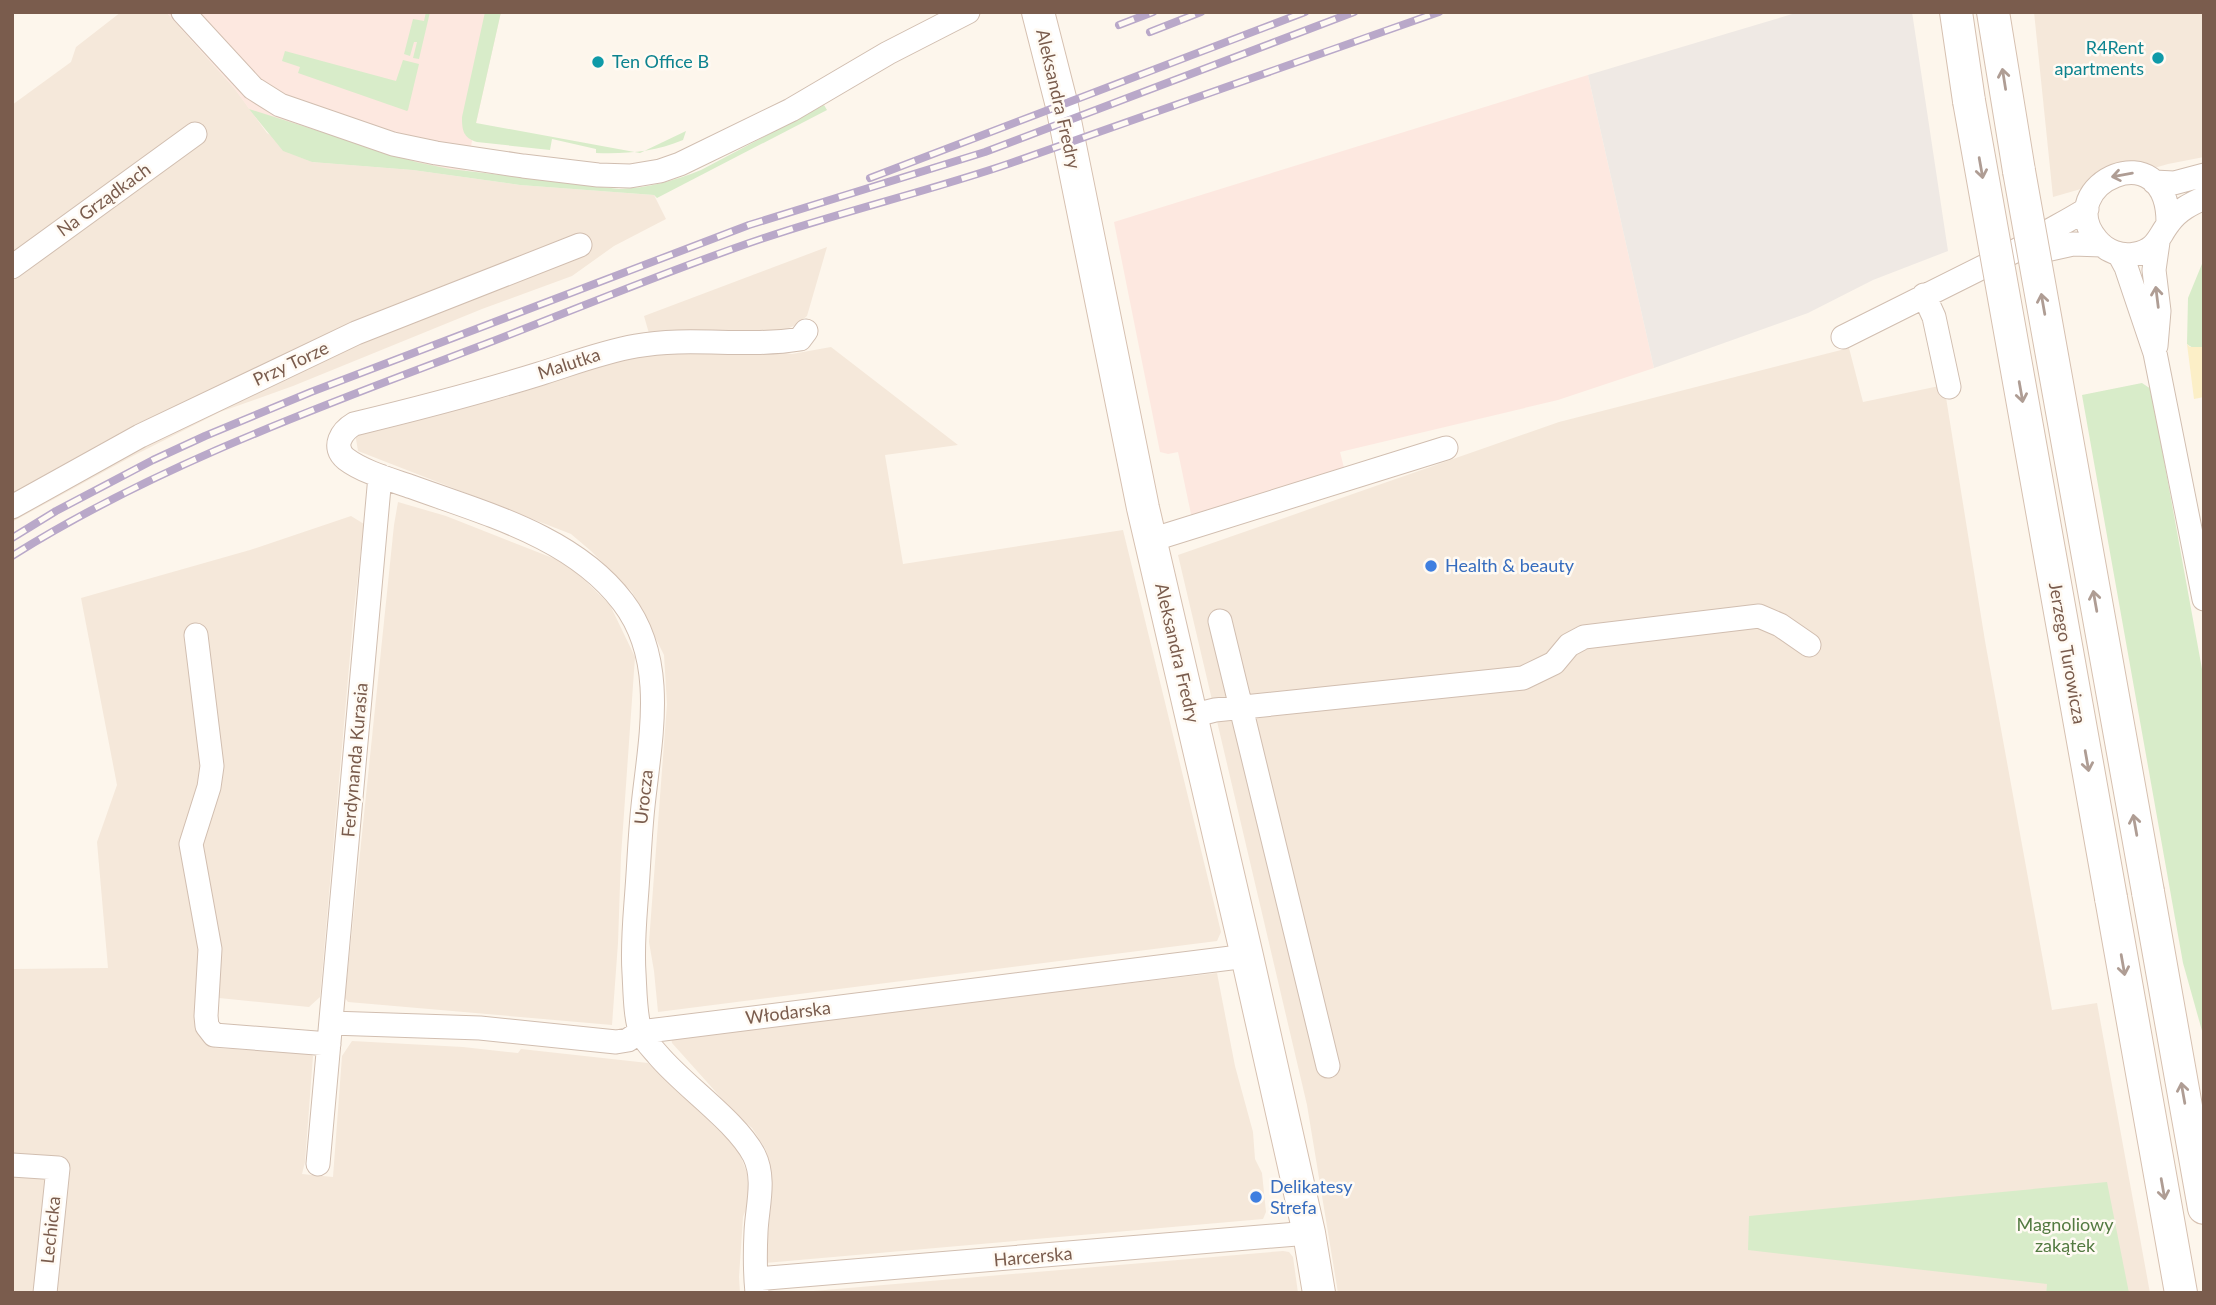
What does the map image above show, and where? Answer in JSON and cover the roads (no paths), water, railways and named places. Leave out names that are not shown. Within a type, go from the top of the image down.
[{"type":"main road","name":"Aleksandra Fredry","points":[[1038,12],[1062,106],[1151,540],[1310,1233],[1319,1293]]},
{"type":"main road","name":"Jerzego Turowicza","points":[[1956,12],[1999,269],[2181,1293]]},
{"type":"main road","name":"Jerzego Turowicza","points":[[1993,12],[2204,1208]]},
{"type":"street","points":[[183,12],[253,88],[280,105],[393,144],[425,151],[491,163],[630,176],[660,172],[791,110],[968,12]]},
{"type":"street","name":"Na Grządkach","points":[[12,267],[195,134]]},
{"type":"street","points":[[2155,353],[2159,311],[2154,260],[2168,205],[2163,192],[2154,182],[2129,172],[2116,174],[2104,180],[2095,190],[2087,209],[2090,229],[2126,267],[2155,353],[2204,599]]},
{"type":"street","points":[[2154,182],[2174,183],[2204,175]]},
{"type":"street","points":[[2020,249],[2046,250],[2073,244],[2133,254],[2147,250],[2187,205],[2204,198]]},
{"type":"street","points":[[1843,337],[2020,249],[2041,234],[2087,209]]},
{"type":"street","name":"Przy Torze","points":[[12,507],[140,436],[356,333],[580,245]]},
{"type":"street","points":[[1924,295],[1934,317],[1949,387]]},
{"type":"street","name":"Malutka","points":[[340,437],[343,431],[354,424],[431,405],[603,352],[639,345],[775,343],[800,339],[806,331]]},
{"type":"street","name":"Urocza","points":[[340,437],[339,449],[344,458],[380,475],[477,510],[554,542],[578,557],[624,603],[635,622],[645,646],[653,693],[635,924],[634,965],[640,1032]]},
{"type":"street","points":[[1151,540],[1446,448]]},
{"type":"street","name":"Ferdynanda Kurasia","points":[[318,1164],[380,475]]},
{"type":"street","points":[[1191,716],[1241,708],[1523,678],[1554,663],[1569,645],[1584,637],[1759,616],[1780,625],[1809,645]]},
{"type":"street","points":[[1220,621],[1328,1066]]},
{"type":"street","points":[[196,635],[212,766],[209,788],[191,844],[210,948],[208,1026],[214,1035],[220,1036],[330,1033]]},
{"type":"street","name":"Włodarska","points":[[330,1033],[480,1028],[616,1042],[628,1040],[640,1032],[1247,956]]},
{"type":"street","points":[[640,1032],[665,1063],[734,1130],[754,1156],[760,1191],[760,1211],[756,1228],[757,1286]]},
{"type":"street","name":"Lechicka","points":[[12,1165],[58,1168],[45,1293]]},
{"type":"street","name":"Harcerska","points":[[757,1286],[1310,1233]]},
{"type":"railway","points":[[1119,25],[1153,12]]},
{"type":"railway","points":[[1150,32],[1201,12]]},
{"type":"railway","points":[[870,178],[1305,12]]},
{"type":"railway","points":[[12,538],[56,511],[153,460],[311,392],[749,225],[985,152],[1354,12]]},
{"type":"railway","points":[[12,556],[126,492],[185,464],[305,413],[658,276],[792,229],[1011,163],[1439,12]]},
{"type":"place","name":"R4Rent apartments","points":[[2158,58]]},
{"type":"place","name":"Ten Office B","points":[[598,62]]},
{"type":"place","name":"Health & beauty","points":[[1431,566]]},
{"type":"place","name":"Delikatesy Strefa","points":[[1256,1197]]},
{"type":"park label","name":"Magnoliowy zakątek","points":[[2065,1235]]}]
